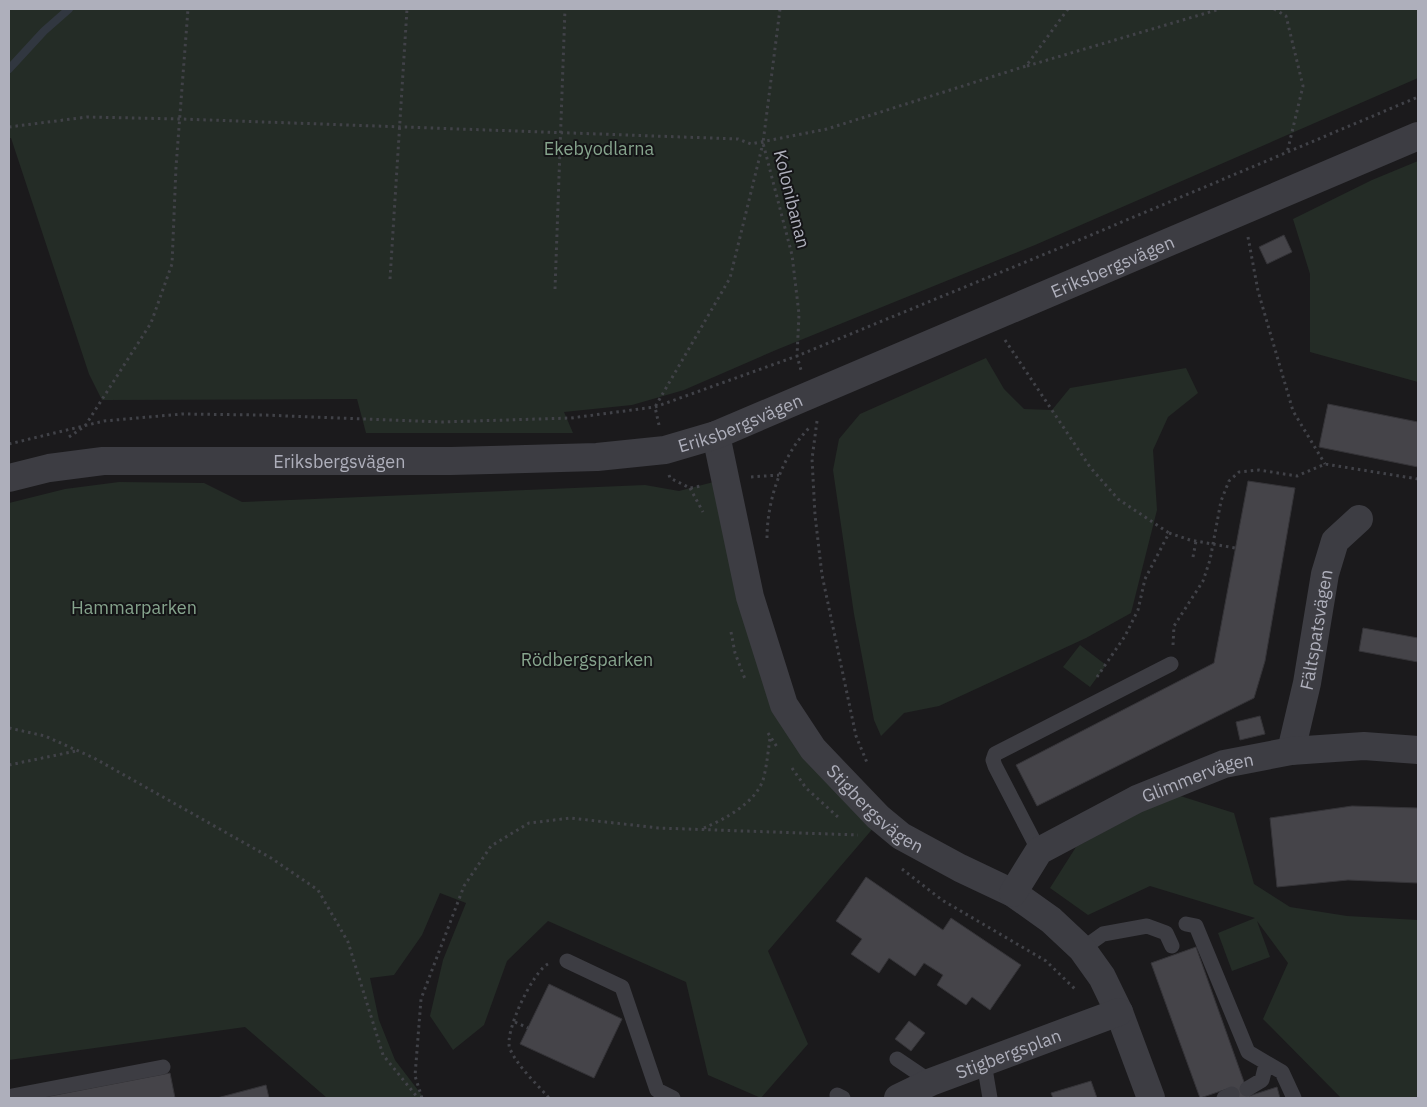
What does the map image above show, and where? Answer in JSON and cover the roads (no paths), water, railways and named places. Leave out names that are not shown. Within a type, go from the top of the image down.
[{"type":"street","name":"Eriksbergsvägen","points":[[9,478],[49,468],[103,461],[451,461],[597,457],[664,450],[816,410],[1418,136]]},
{"type":"street","name":"Stigbergsvägen","points":[[716,436],[750,596],[784,705],[813,749],[878,817],[901,836],[960,868],[1013,893],[1051,920],[1082,949],[1102,977],[1119,1012],[1151,1098]]},
{"type":"street","name":"Fältspatsvägen","points":[[1291,751],[1307,683],[1325,574],[1335,541],[1359,519]]},
{"type":"street","name":"Glimmervägen","points":[[1013,893],[1039,852],[1137,799],[1224,764],[1291,751],[1364,746],[1418,750]]},
{"type":"street","name":"Stigbergsplan","points":[[898,1098],[931,1082],[1119,1012]]},
{"type":"lane","points":[[1039,852],[995,766],[993,760],[995,754],[1171,664]]},
{"type":"lane","points":[[1186,924],[1196,926],[1248,1052],[1282,1072],[1294,1098]]},
{"type":"lane","points":[[1082,949],[1103,934],[1147,926],[1166,933],[1172,946]]},
{"type":"lane","points":[[567,961],[622,986],[658,1090],[673,1098]]},
{"type":"lane","points":[[897,1059],[931,1082]]},
{"type":"lane","points":[[984,1063],[990,1098]]},
{"type":"lane","points":[[1247,1089],[1262,1080],[1266,1064]]},
{"type":"lane","points":[[11,1098],[12,1096],[164,1067]]},
{"type":"waterway","points":[[9,69],[44,31],[69,9]]},
{"type":"park label","name":"Ekebyodlarna","points":[[599,148]]},
{"type":"park label","name":"Hammarparken","points":[[134,607]]},
{"type":"park label","name":"Rödbergsparken","points":[[587,659]]}]
